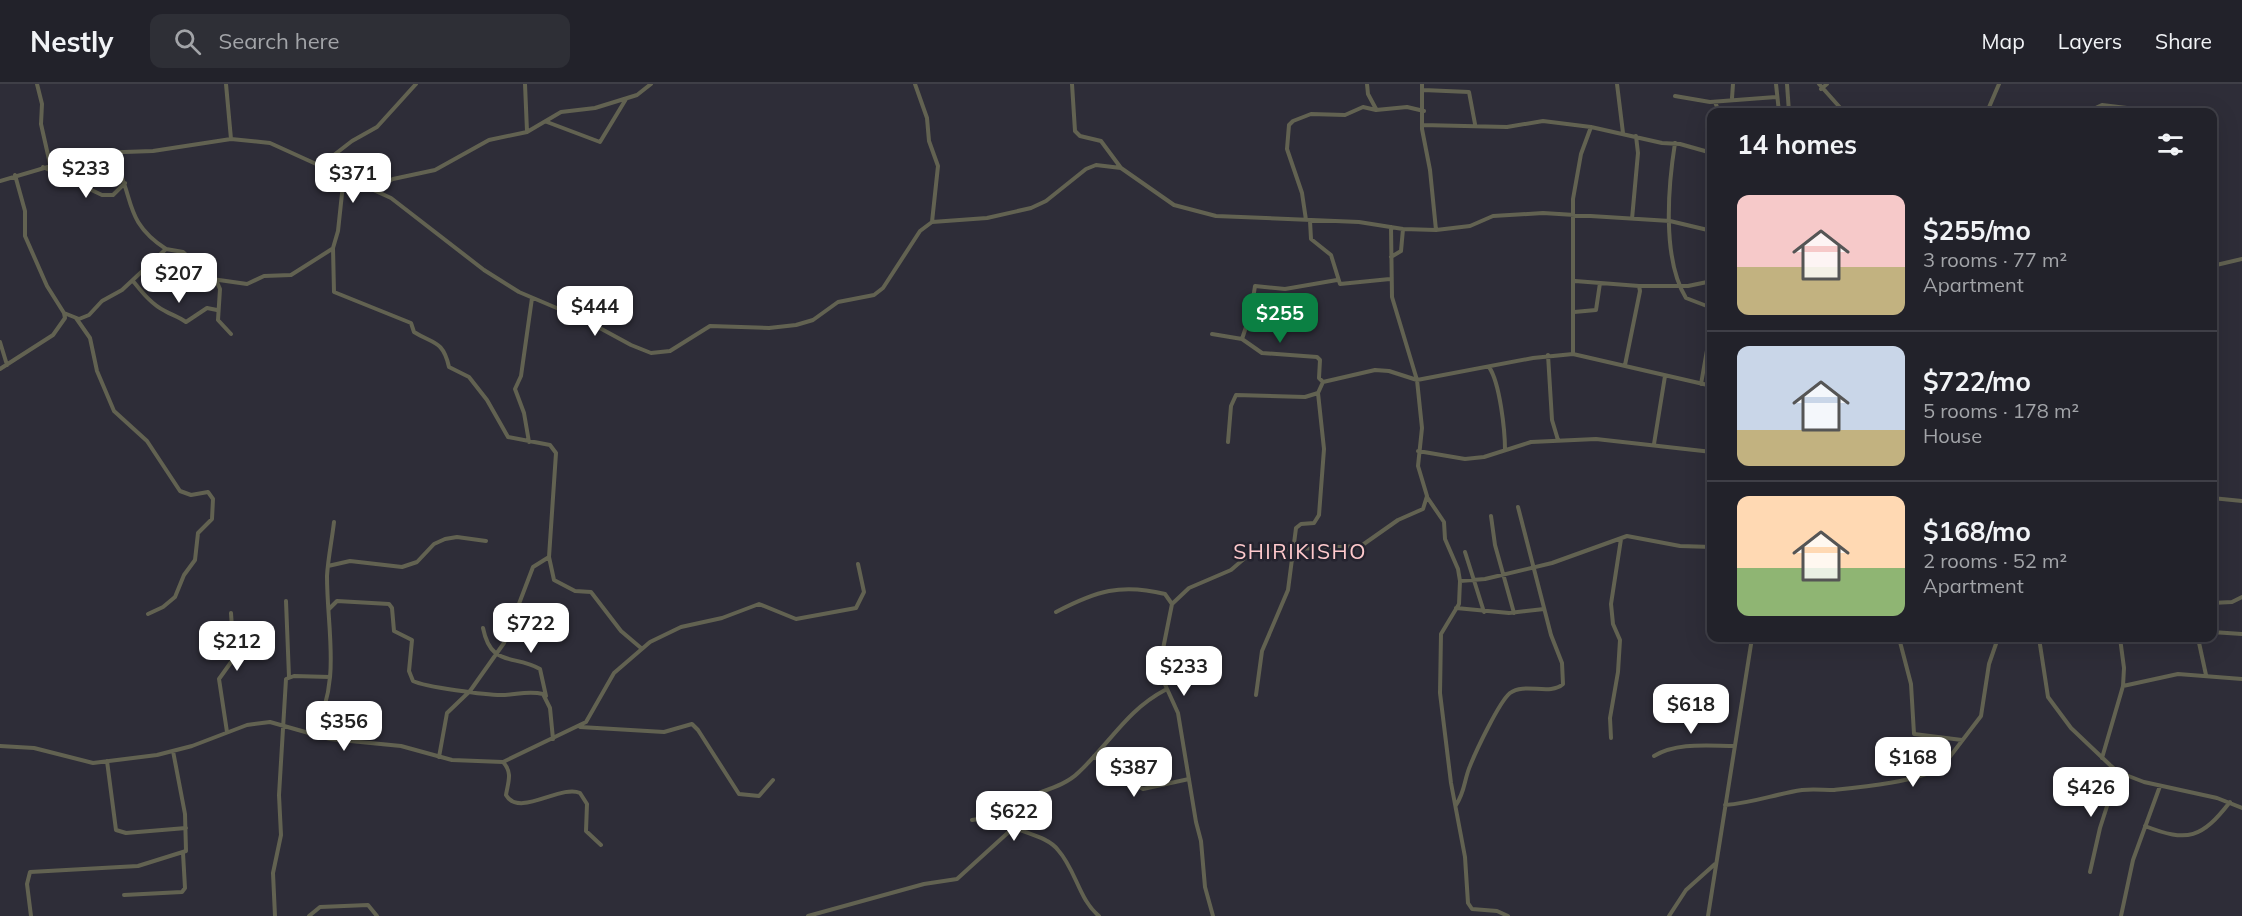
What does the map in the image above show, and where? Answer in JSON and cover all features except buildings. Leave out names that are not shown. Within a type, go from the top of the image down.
[{"type":"street","points":[[37,84],[42,104],[41,124],[50,164]]},
{"type":"street","points":[[226,84],[231,139]]},
{"type":"street","points":[[321,165],[352,141],[377,127],[399,100],[416,84]]},
{"type":"street","points":[[525,84],[526,132]]},
{"type":"street","points":[[372,189],[393,179],[435,170],[489,140],[526,132],[561,112],[589,109],[626,99],[637,95],[651,84]]},
{"type":"street","points":[[915,84],[927,118],[929,141],[938,166],[932,222]]},
{"type":"street","points":[[1071,84],[1075,130],[1080,136],[1101,141],[1121,168],[1174,205],[1216,216],[1359,222],[1403,229],[1436,230],[1470,226],[1500,215],[1543,213],[1670,221],[1707,230]]},
{"type":"street","points":[[1367,84],[1368,94],[1376,110]]},
{"type":"street","points":[[1422,84],[1424,111],[1422,125],[1430,170],[1436,230]]},
{"type":"street","points":[[1617,84],[1623,133]]},
{"type":"street","points":[[1732,99],[1733,84]]},
{"type":"street","points":[[1776,84],[1778,108]]},
{"type":"street","points":[[1787,84],[1789,108]]},
{"type":"street","points":[[1827,84],[1820,86],[1840,108]]},
{"type":"street","points":[[1989,108],[1999,84]]},
{"type":"street","points":[[1471,86],[1469,92],[1472,119],[1476,125]]},
{"type":"street","points":[[1423,90],[1469,92]]},
{"type":"street","points":[[1675,96],[1715,102],[1776,97]]},
{"type":"street","points":[[546,122],[600,142],[626,99]]},
{"type":"street","points":[[1715,102],[1717,108]]},
{"type":"street","points":[[2096,108],[2102,105],[2127,108]]},
{"type":"street","points":[[1391,278],[1351,285],[1343,285],[1337,280],[1331,255],[1311,239],[1302,193],[1287,154],[1290,124],[1304,115],[1345,115],[1363,107],[1376,110],[1407,106],[1424,111]]},
{"type":"street","points":[[1422,125],[1507,127],[1539,120],[1623,133],[1707,152]]},
{"type":"street","points":[[1573,354],[1574,193],[1581,154],[1591,127]]},
{"type":"street","points":[[1632,219],[1638,153],[1636,136]]},
{"type":"street","points":[[0,181],[77,157],[153,151],[231,139],[270,143],[344,175],[401,204],[484,270],[532,298],[585,320],[641,350],[660,353],[679,346],[710,326],[769,328],[796,325],[813,320],[838,302],[874,296],[883,288],[920,231],[932,222],[987,218],[1031,208],[1046,201],[1091,166],[1103,164],[1121,168]]},
{"type":"street","points":[[1675,143],[1670,189],[1670,221],[1679,285],[1689,301],[1707,306]]},
{"type":"street","points":[[106,153],[114,162],[125,183],[130,211],[138,225],[152,240],[166,249],[183,252],[216,280],[220,289],[218,320],[231,334]]},
{"type":"street","points":[[42,167],[102,195],[113,195],[125,183]]},
{"type":"street","points":[[344,175],[338,231],[333,248],[334,292],[409,322],[414,332],[434,340],[446,355],[449,367],[470,377],[487,400],[506,435],[550,445],[556,453],[549,557],[554,580],[575,591],[591,592],[621,631],[641,648]]},
{"type":"street","points":[[15,176],[25,211],[25,237],[54,300],[64,313],[76,318],[90,339],[97,371],[114,411],[147,441],[180,491],[191,495],[208,492],[213,499],[212,519],[198,533],[195,560],[184,574],[178,593],[170,602],[148,614]]},
{"type":"street","points":[[1391,227],[1392,297],[1417,380],[1422,428],[1418,451],[1419,474],[1427,496],[1444,522],[1445,539],[1456,563],[1460,582],[1460,599],[1441,633],[1440,670],[1444,729],[1465,857],[1468,906],[1475,910],[1497,911],[1508,916]]},
{"type":"street","points":[[1391,257],[1401,251],[1403,229]]},
{"type":"street","points":[[216,280],[246,284],[264,276],[291,275],[319,260],[333,248]]},
{"type":"street","points":[[76,318],[89,315],[102,300],[133,281],[166,249]]},
{"type":"street","points":[[2217,265],[2242,259]]},
{"type":"street","points":[[1242,339],[1251,312],[1255,286],[1285,289],[1337,280]]},
{"type":"street","points":[[1575,280],[1639,286],[1707,282]]},
{"type":"street","points":[[133,281],[146,297],[166,313],[176,315],[186,322],[207,308],[217,310]]},
{"type":"street","points":[[1574,312],[1596,310],[1600,283]]},
{"type":"street","points":[[1625,365],[1639,286]]},
{"type":"street","points":[[529,442],[524,413],[514,389],[521,376],[532,298]]},
{"type":"street","points":[[0,369],[53,335],[64,321],[64,313]]},
{"type":"street","points":[[1212,334],[1242,339],[1262,353],[1317,357],[1320,360],[1319,378],[1323,382]]},
{"type":"street","points":[[0,342],[7,365]]},
{"type":"street","points":[[1701,384],[1707,350]]},
{"type":"street","points":[[1323,382],[1375,370],[1389,371],[1417,380],[1548,355],[1573,354],[1707,385]]},
{"type":"street","points":[[1548,355],[1552,420],[1558,440]]},
{"type":"street","points":[[1493,373],[1496,366]]},
{"type":"street","points":[[1489,367],[1493,373],[1505,450]]},
{"type":"street","points":[[1654,444],[1665,376]]},
{"type":"street","points":[[1256,695],[1262,651],[1288,590],[1296,528],[1301,524],[1314,523],[1319,515],[1324,449],[1318,393],[1323,382]]},
{"type":"street","points":[[1228,442],[1231,406],[1236,395],[1305,397],[1318,393]]},
{"type":"street","points":[[1418,451],[1465,459],[1484,458],[1531,442],[1614,440],[1707,451]]},
{"type":"street","points":[[1214,916],[1205,887],[1202,842],[1177,707],[1165,690],[1162,654],[1172,604],[1189,588],[1231,570],[1253,551],[1354,548],[1366,544],[1398,520],[1419,512],[1427,496]]},
{"type":"street","points":[[2217,498],[2242,501]]},
{"type":"street","points":[[1456,805],[1465,789],[1470,767],[1506,698],[1521,689],[1556,688],[1563,684],[1562,663],[1544,609],[1518,507]]},
{"type":"street","points":[[1491,516],[1495,545],[1514,613]]},
{"type":"street","points":[[313,735],[320,718],[330,677],[333,649],[328,566],[334,522]]},
{"type":"street","points":[[1460,582],[1533,567],[1629,536],[1680,546],[1707,547]]},
{"type":"street","points":[[328,566],[350,561],[402,567],[423,558],[434,544],[445,539],[457,537],[486,541]]},
{"type":"street","points":[[1611,738],[1610,718],[1618,672],[1620,640],[1613,624],[1611,604],[1620,539]]},
{"type":"street","points":[[1465,552],[1484,612]]},
{"type":"street","points":[[439,757],[447,713],[470,691],[497,655],[510,633],[533,567],[549,557]]},
{"type":"street","points":[[0,746],[34,748],[86,762],[108,761],[173,751],[260,722],[284,726],[313,735],[360,743],[401,746],[461,761],[503,762],[579,727],[590,718],[614,673],[641,648],[681,627],[722,618],[759,604],[796,619],[852,610],[859,605],[864,592],[858,564]]},
{"type":"street","points":[[1056,612],[1098,592],[1125,588],[1165,594],[1172,604]]},
{"type":"street","points":[[2217,603],[2232,602],[2242,597]]},
{"type":"street","points":[[274,916],[273,873],[281,835],[279,795],[286,684],[289,677],[286,601]]},
{"type":"street","points":[[329,609],[337,601],[389,604],[392,608],[394,632],[412,640],[409,672],[411,678],[425,686],[498,695],[530,691],[546,696]]},
{"type":"street","points":[[1456,608],[1514,613],[1544,609]]},
{"type":"street","points":[[227,732],[219,679],[234,658],[231,613]]},
{"type":"street","points":[[483,628],[486,640],[497,655],[508,661],[540,669],[554,732],[552,740]]},
{"type":"street","points":[[2217,632],[2242,634]]},
{"type":"street","points":[[1708,916],[1751,642]]},
{"type":"street","points":[[1900,642],[1911,684],[1913,733],[1963,740]]},
{"type":"street","points":[[1725,805],[1754,803],[1799,790],[1839,789],[1923,775],[1941,766],[1982,716],[1989,664],[1997,642]]},
{"type":"street","points":[[2040,642],[2048,696],[2072,728],[2118,772],[2160,786],[2230,802],[2242,808]]},
{"type":"street","points":[[2102,758],[2123,686],[2124,668],[2120,642]]},
{"type":"street","points":[[2199,642],[2206,675]]},
{"type":"street","points":[[2123,686],[2169,675],[2206,675],[2242,679]]},
{"type":"street","points":[[289,677],[330,677]]},
{"type":"street","points":[[1013,827],[1012,808],[1017,803],[1066,782],[1094,756],[1143,701],[1165,690]]},
{"type":"street","points":[[579,727],[664,732],[692,724],[739,794],[759,796],[773,780]]},
{"type":"street","points":[[1654,756],[1669,749],[1691,746],[1735,746]]},
{"type":"street","points":[[31,916],[27,878],[30,873],[138,866],[183,853],[187,848],[186,828],[173,751]]},
{"type":"street","points":[[1094,756],[1106,767],[1143,789],[1189,779]]},
{"type":"street","points":[[108,761],[116,830],[126,833],[186,828]]},
{"type":"street","points":[[503,762],[509,772],[506,795],[508,799],[524,803],[568,791],[580,793],[587,804],[586,831],[601,846]]},
{"type":"street","points":[[2090,872],[2100,828],[2118,772]]},
{"type":"street","points":[[2121,916],[2133,860],[2160,786]]},
{"type":"street","points":[[2145,826],[2174,836],[2189,837],[2210,824],[2230,802]]},
{"type":"street","points":[[972,820],[1011,814]]},
{"type":"street","points":[[808,916],[924,884],[957,879],[1013,827]]},
{"type":"street","points":[[1013,827],[1056,848],[1077,877],[1084,900],[1099,916]]},
{"type":"street","points":[[124,895],[182,892],[185,888],[183,853]]},
{"type":"street","points":[[1669,916],[1686,890],[1716,864]]},
{"type":"street","points":[[309,916],[320,907],[368,905],[377,916]]},
{"type":"district","name":"SHIRIKISHO","points":[[1300,551]]}]
